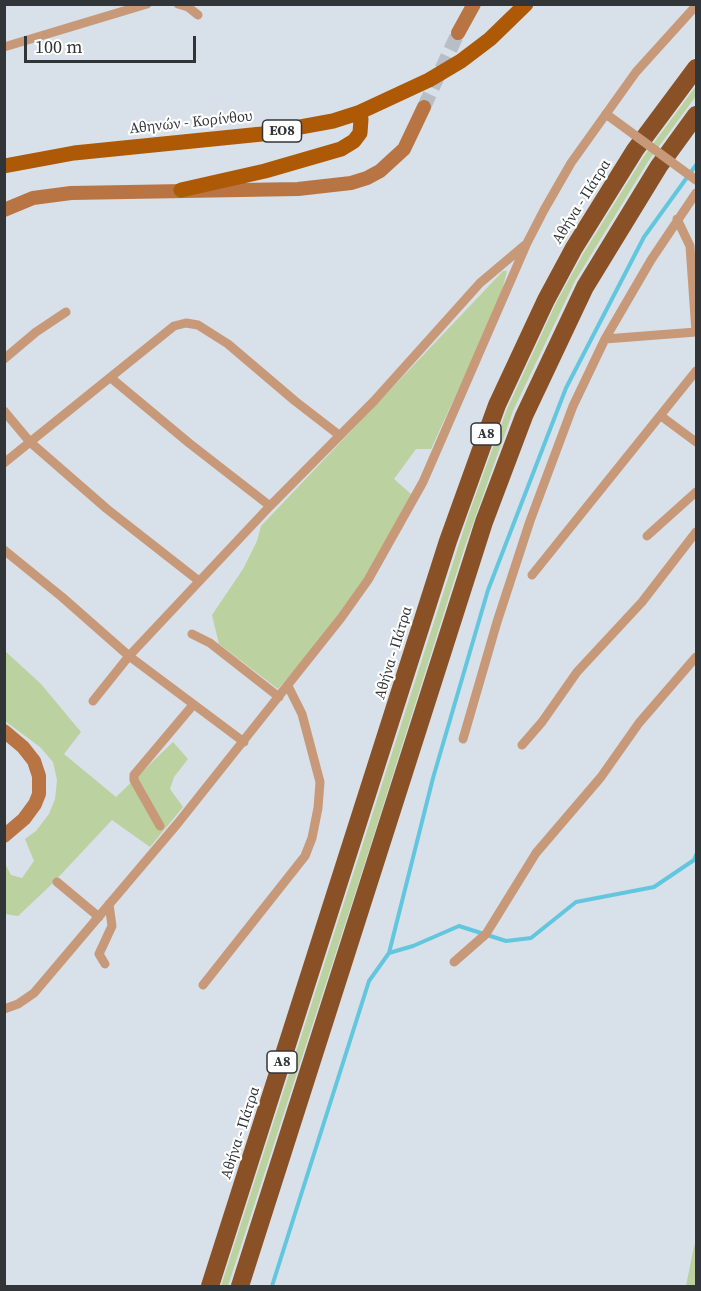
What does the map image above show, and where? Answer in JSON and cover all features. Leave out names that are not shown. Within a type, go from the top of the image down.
[{"type":"highway","name":"Αθήνα - Πάτρα","points":[[210,1287],[451,532],[497,405],[546,300],[574,248],[635,150],[696,68]]},
{"type":"highway","name":"Α8","points":[[240,1287],[481,531],[524,416],[585,287],[649,182],[696,115]]},
{"type":"main road","name":"Αθηνών - Κορίνθου","points":[[4,166],[74,153],[262,134],[333,121],[358,113],[420,84],[461,61],[490,39],[526,4]]},
{"type":"main road","points":[[181,190],[265,171],[341,149],[354,141],[360,133],[361,119],[358,113]]},
{"type":"street","points":[[4,47],[147,4]]},
{"type":"street","points":[[178,4],[188,7],[198,15]]},
{"type":"street","points":[[458,33],[474,4]]},
{"type":"street","points":[[4,1009],[18,1004],[34,993],[99,917],[244,742],[369,580],[423,483],[526,243],[571,163],[650,55],[693,9]]},
{"type":"street","points":[[4,210],[26,200],[51,195],[111,191],[298,189],[329,187],[367,178],[380,171],[404,149],[424,107]]},
{"type":"street","points":[[606,114],[696,180]]},
{"type":"street","points":[[463,738],[497,622],[549,466],[573,406],[605,339],[651,260],[696,193]]},
{"type":"street","points":[[605,339],[696,332],[690,246],[680,215]]},
{"type":"street","points":[[686,234],[696,232]]},
{"type":"street","points":[[93,701],[129,656],[270,506],[374,401],[480,283],[526,243]]},
{"type":"street","points":[[4,358],[36,332],[66,312]]},
{"type":"street","points":[[4,463],[174,326],[186,323],[198,325],[228,344],[339,435]]},
{"type":"street","points":[[532,575],[696,370]]},
{"type":"street","points":[[111,378],[270,506]]},
{"type":"street","points":[[4,411],[30,442],[199,582]]},
{"type":"street","points":[[661,416],[696,442]]},
{"type":"street","points":[[647,536],[696,492]]},
{"type":"street","points":[[522,746],[578,672],[642,602],[696,532]]},
{"type":"street","points":[[4,550],[129,656],[244,742]]},
{"type":"street","points":[[192,634],[210,643],[279,697]]},
{"type":"street","points":[[454,962],[486,934],[536,853],[601,777],[639,723],[696,657]]},
{"type":"street","points":[[203,985],[305,856],[312,838],[320,782],[302,714],[288,686]]},
{"type":"street","points":[[160,826],[134,780],[134,775],[193,705]]},
{"type":"street","points":[[4,731],[23,747],[34,761],[39,776],[39,794],[24,819],[4,836]]},
{"type":"street","points":[[57,882],[99,917]]},
{"type":"street","points":[[105,964],[99,954],[112,926],[110,904]]},
{"type":"green space","points":[[696,86],[696,96],[649,160],[575,281],[513,411],[465,546],[228,1286],[221,1286],[468,516],[507,409],[556,303],[583,254],[644,156]]},
{"type":"green space","points":[[503,271],[507,271],[500,299],[431,449],[416,449],[394,479],[412,495],[370,570],[321,639],[278,689],[219,644],[212,615],[243,569],[257,541],[261,526]]},
{"type":"green space","points":[[5,651],[41,684],[81,732],[64,754],[116,797],[173,742],[188,759],[174,777],[170,789],[183,807],[150,847],[112,820],[52,884],[18,916],[5,914],[4,862],[11,875],[22,878],[34,861],[25,839],[36,831],[49,814],[55,799],[57,780],[53,762],[40,747],[5,721]]},
{"type":"green space","points":[[696,1244],[696,1286],[686,1286],[694,1246]]},
{"type":"waterway","points":[[272,1286],[369,981],[389,953],[433,778],[488,590],[566,388],[644,237],[696,165]]},
{"type":"waterway","points":[[389,953],[413,946],[459,926],[506,941],[531,938],[576,902],[654,887],[694,860],[696,855]]},
{"type":"tunnel","points":[[424,107],[458,33]]}]
